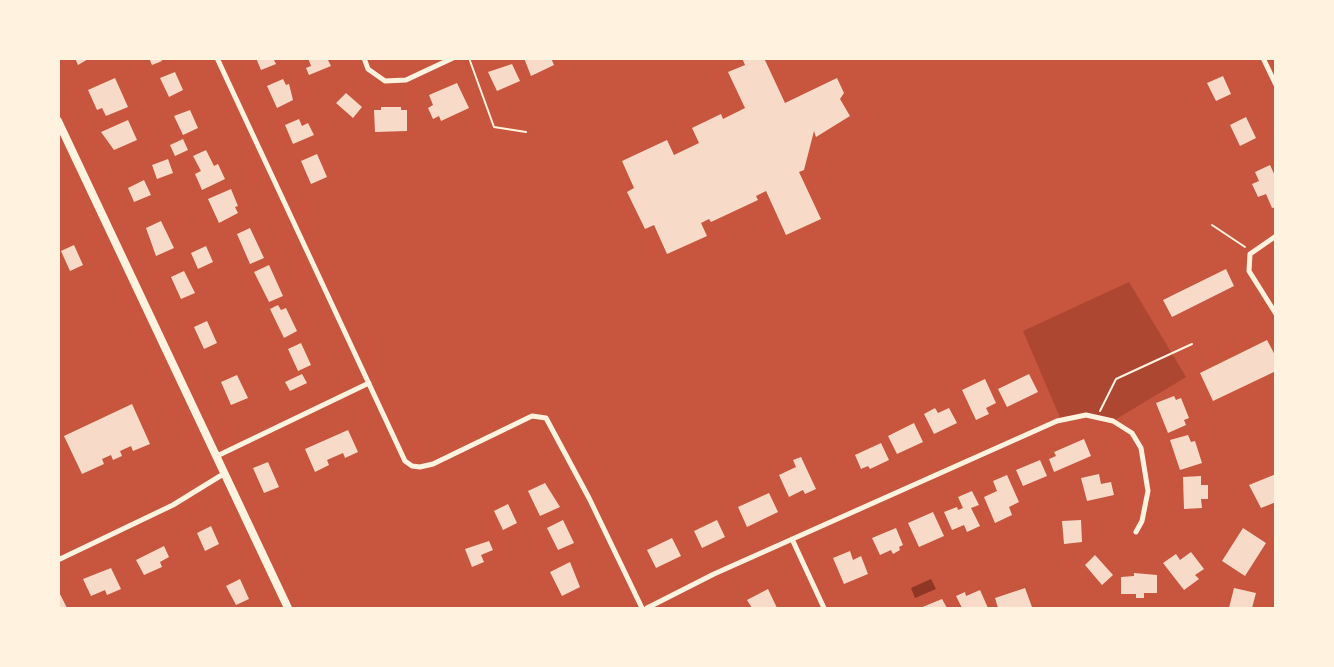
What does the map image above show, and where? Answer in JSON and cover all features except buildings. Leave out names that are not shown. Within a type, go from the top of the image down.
[{"type":"main road","points":[[58,121],[288,609]]},
{"type":"street","points":[[218,58],[369,383],[398,452],[412,466],[434,464],[532,416],[546,418],[589,498],[642,609]]},
{"type":"street","points":[[364,58],[368,69],[385,81],[406,80],[453,58]]},
{"type":"street","points":[[1263,58],[1275,85]]},
{"type":"street","points":[[1275,236],[1251,253],[1249,271],[1275,314]]},
{"type":"street","points":[[217,456],[369,383]]},
{"type":"street","points":[[647,609],[714,574],[1057,421],[1086,415],[1113,421],[1132,433],[1142,448],[1148,491],[1142,521],[1136,532]]},
{"type":"street","points":[[58,560],[173,505],[225,472]]},
{"type":"street","points":[[792,540],[824,609]]},
{"type":"path","points":[[469,58],[494,127],[526,132]]},
{"type":"path","points":[[1212,225],[1251,253]]},
{"type":"path","points":[[1097,416],[1116,379],[1192,344]]},
{"type":"shaded area","points":[[1129,282],[1186,377],[1113,421],[1086,415],[1061,420],[1023,331]]},
{"type":"shaded area","points":[[931,579],[936,589],[915,598],[911,588]]}]
